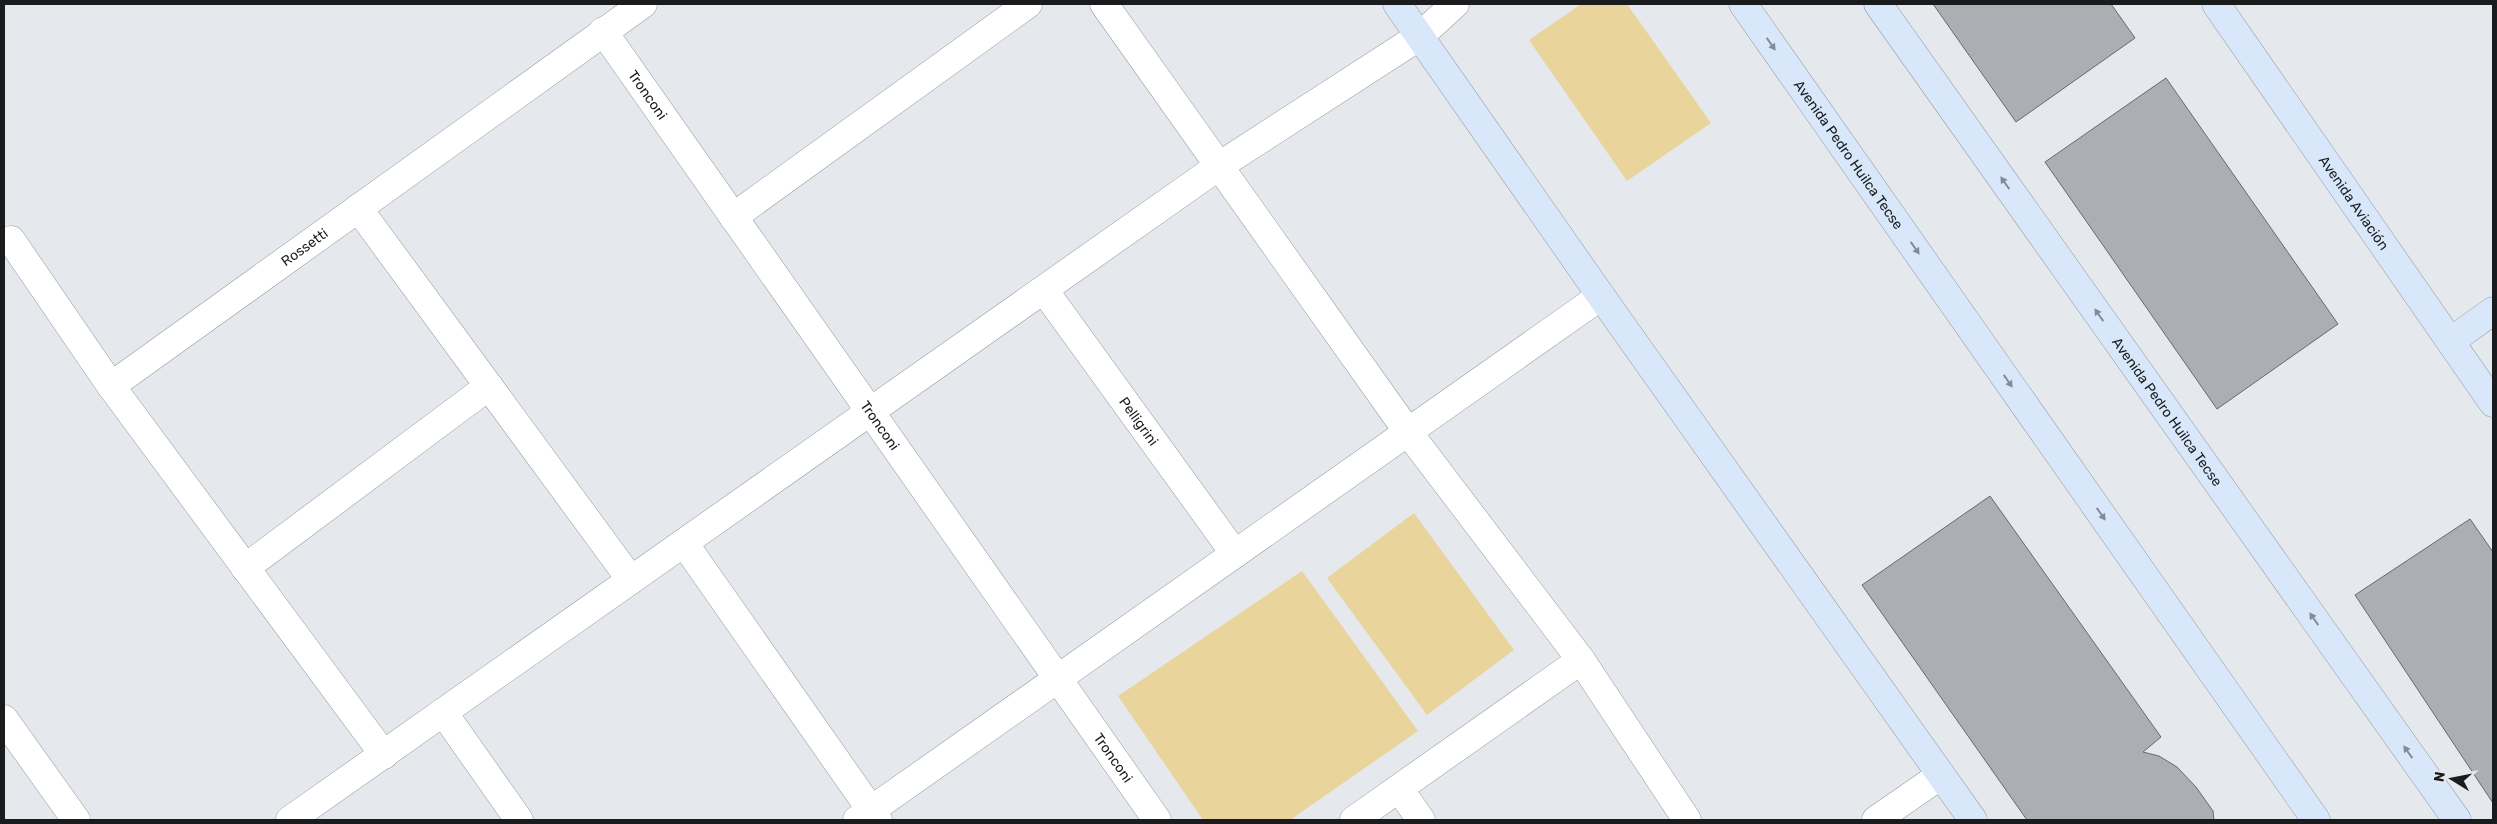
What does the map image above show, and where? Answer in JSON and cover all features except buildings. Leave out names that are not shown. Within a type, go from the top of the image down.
[{"type":"main road","points":[[1397,4],[1600,296],[1973,820]]},
{"type":"main road","name":"Avenida Pedro Huilca Tecse","points":[[1743,4],[2316,820]]},
{"type":"main road","name":"Avenida Pedro Huilca Tecse","points":[[1878,4],[2457,820]]},
{"type":"main road","name":"Avenida Aviación","points":[[2216,4],[2451,341],[2484,370],[2493,403]]},
{"type":"main road","points":[[2451,341],[2493,311]]},
{"type":"street","name":"Rossetti","points":[[111,386],[642,4]]},
{"type":"street","points":[[733,217],[1028,4]]},
{"type":"street","points":[[1104,4],[1408,432],[1581,660],[1687,820]]},
{"type":"street","points":[[290,820],[1219,166],[1420,36],[1455,4]]},
{"type":"street","name":"Tronconi","points":[[603,31],[1157,820]]},
{"type":"street","points":[[358,208],[631,580]]},
{"type":"street","points":[[11,240],[111,386],[384,755]]},
{"type":"street","name":"Pelligrini","points":[[1044,290],[1235,554]]},
{"type":"street","points":[[684,543],[869,817],[1058,679],[1600,296]]},
{"type":"street","points":[[245,568],[489,386]]},
{"type":"street","points":[[1354,820],[1400,790],[1581,660]]},
{"type":"street","points":[[443,712],[519,820]]},
{"type":"street","points":[[4,719],[76,820]]},
{"type":"street","points":[[1876,820],[1941,775]]},
{"type":"street","points":[[1400,790],[1421,820]]},
{"type":"shaded area","points":[[1581,4],[1627,4],[1711,123],[1627,181],[1529,40]]},
{"type":"shaded area","points":[[1414,513],[1514,650],[1427,715],[1327,578]]},
{"type":"shaded area","points":[[1302,571],[1418,731],[1290,820],[1203,820],[1118,696]]}]
